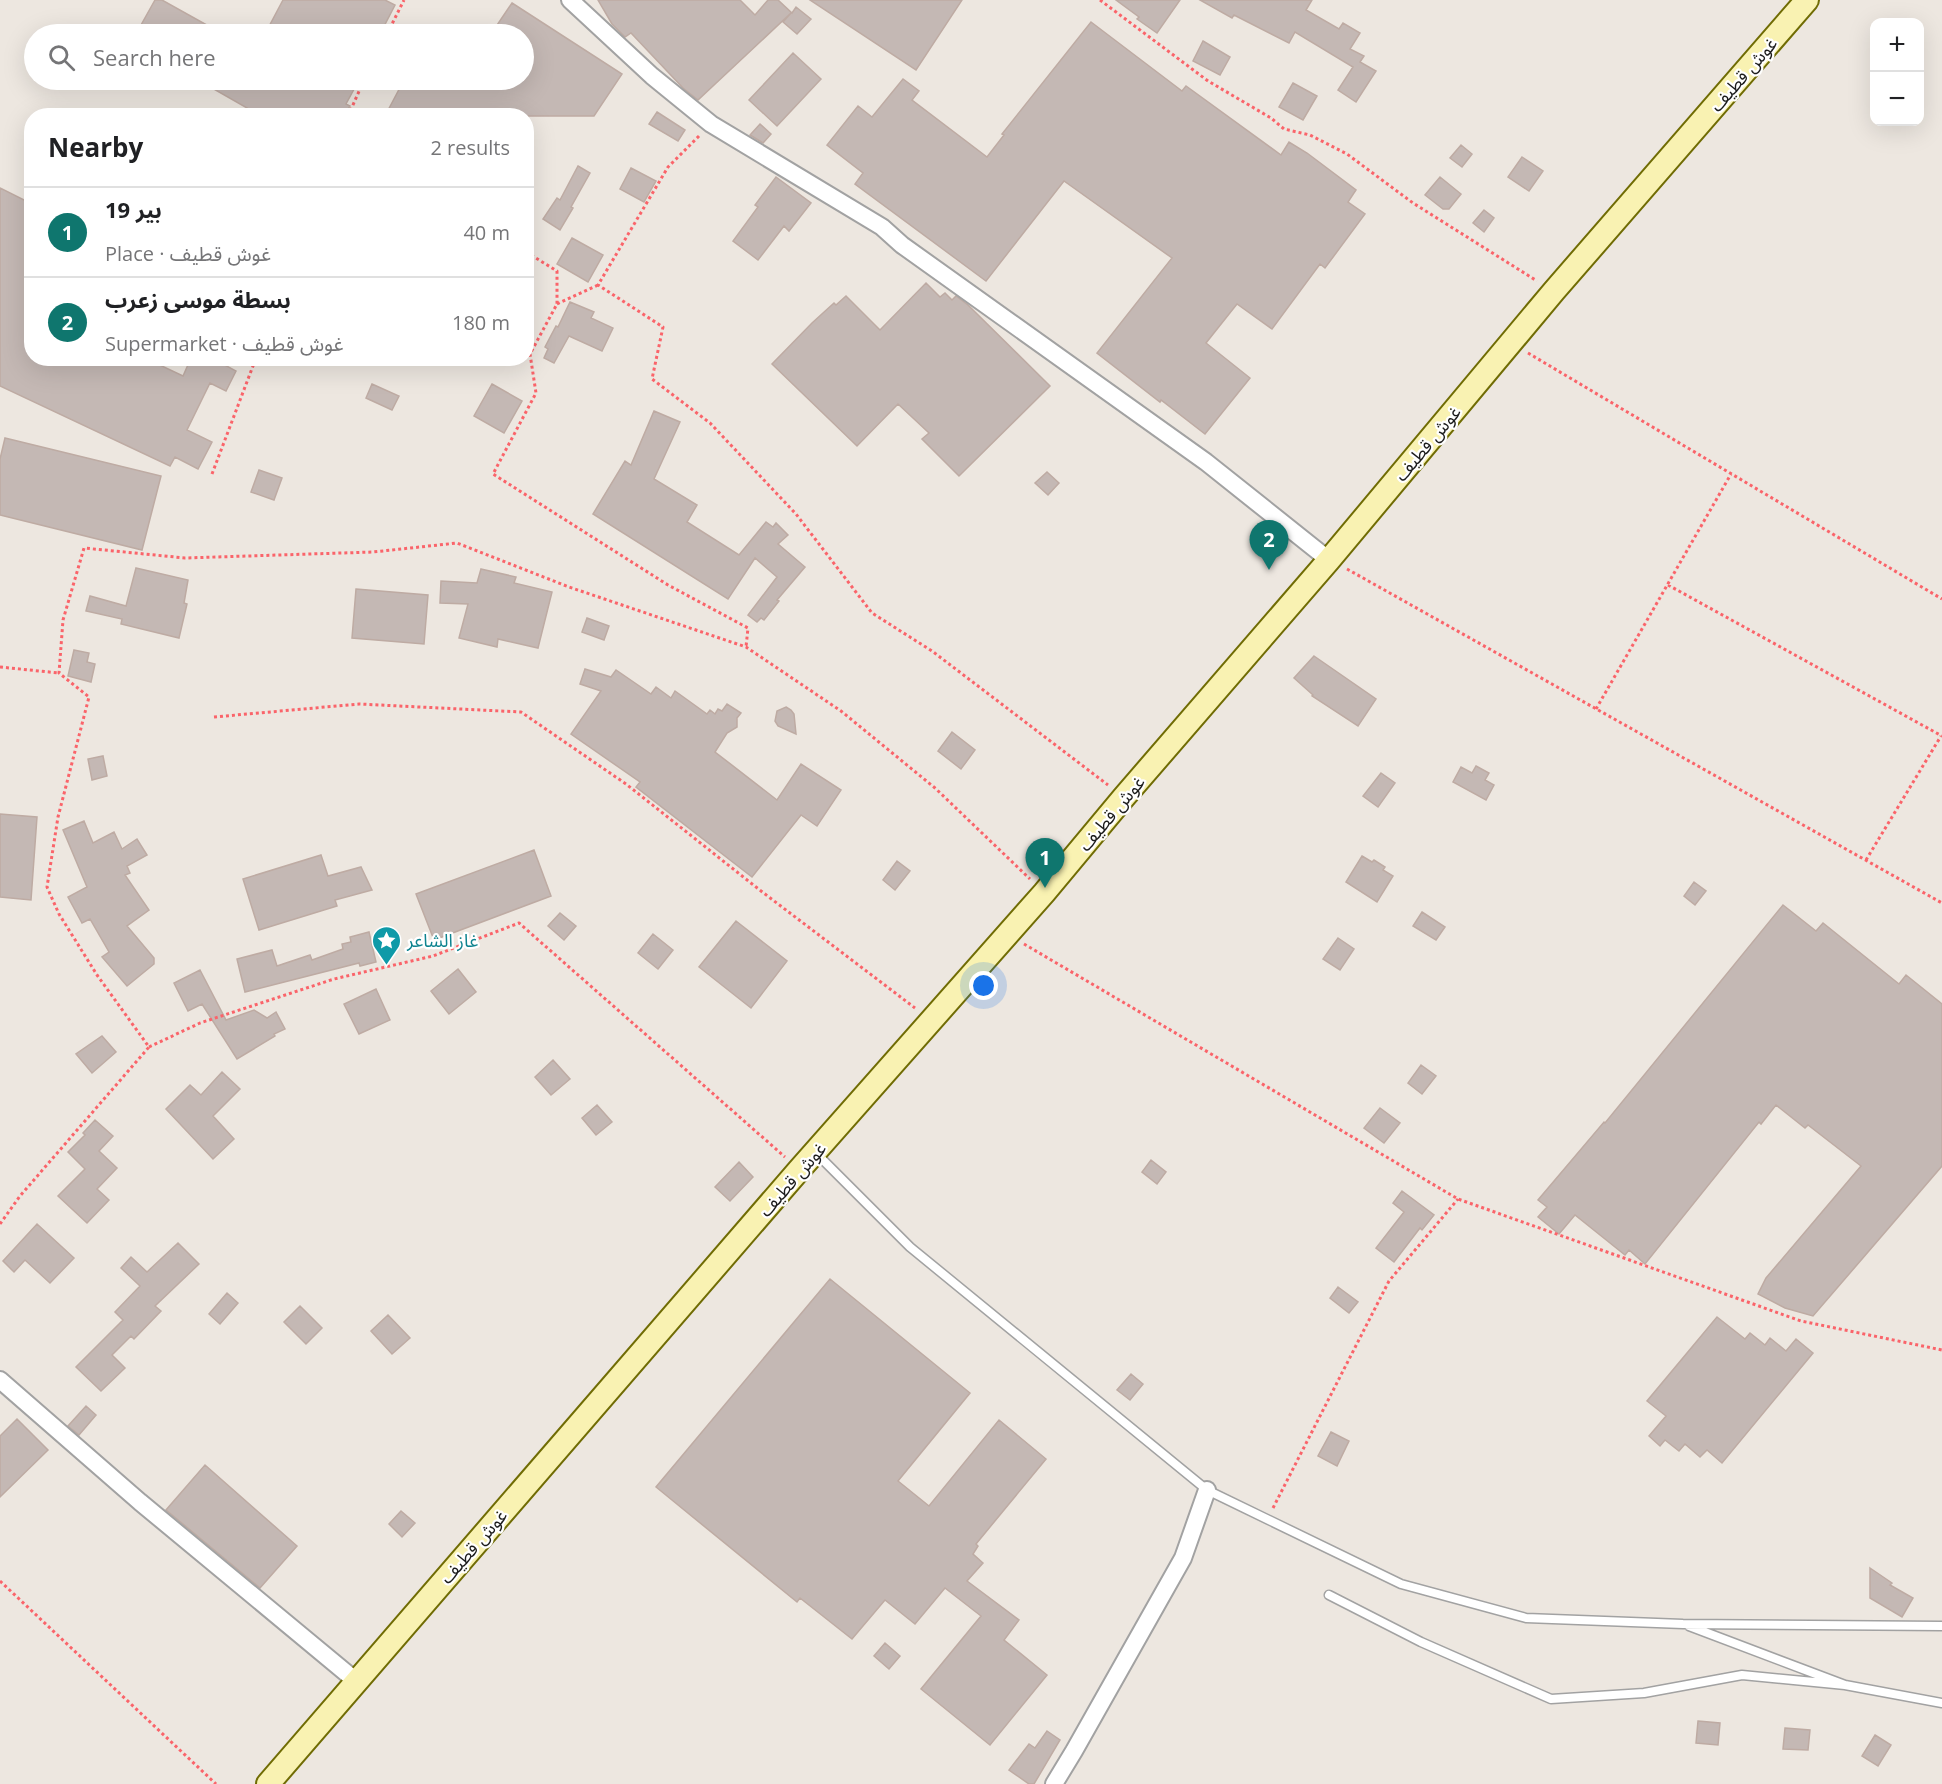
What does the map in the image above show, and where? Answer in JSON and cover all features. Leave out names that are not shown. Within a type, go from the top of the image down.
[{"type":"main road","name":"غوش قطيف","points":[[268,1784],[799,1170],[1044,892],[1329,560],[1554,291],[1807,0]]},
{"type":"street","points":[[570,0],[652,76],[711,124],[882,227],[902,245],[1206,462],[1329,560]]},
{"type":"street","points":[[0,1380],[140,1502],[356,1681]]},
{"type":"street","points":[[1054,1784],[1183,1558],[1207,1490]]},
{"type":"lane","points":[[815,1152],[910,1247],[1207,1490],[1401,1584],[1526,1618],[1683,1624],[1942,1626]]},
{"type":"lane","points":[[1329,1595],[1421,1642],[1551,1699],[1644,1693],[1742,1675],[1845,1685],[1942,1703]]},
{"type":"lane","points":[[1683,1624],[1845,1685]]},
{"type":"path","points":[[392,24],[404,0]]},
{"type":"path","points":[[1100,0],[1208,81],[1271,118],[1284,129],[1310,135],[1347,153],[1413,202],[1554,291]]},
{"type":"path","points":[[352,108],[360,90]]},
{"type":"path","points":[[557,304],[598,285],[668,167],[711,124]]},
{"type":"path","points":[[534,257],[556,271],[557,304],[534,347]]},
{"type":"path","points":[[598,285],[663,327],[652,379],[710,423],[796,514],[872,613],[932,651],[1124,797]]},
{"type":"path","points":[[1510,343],[1942,599]]},
{"type":"path","points":[[212,474],[253,366]]},
{"type":"path","points":[[532,366],[536,393],[493,474],[668,585],[748,628],[746,647]]},
{"type":"path","points":[[1596,709],[1731,474]]},
{"type":"path","points":[[59,673],[63,620],[84,548],[185,558],[373,552],[457,543],[568,587],[746,647],[850,718],[934,788],[1044,892]]},
{"type":"path","points":[[1329,560],[1942,903]]},
{"type":"path","points":[[1668,585],[1942,735],[1866,860]]},
{"type":"path","points":[[0,668],[59,673],[89,697],[58,817],[46,887],[59,914],[97,975],[149,1047]]},
{"type":"path","points":[[214,717],[359,704],[521,712],[626,784],[761,891],[931,1020]]},
{"type":"path","points":[[0,1224],[20,1196],[149,1047],[200,1023],[334,980],[433,956],[519,922],[799,1170]]},
{"type":"path","points":[[1007,934],[1458,1199],[1802,1321],[1942,1350]]},
{"type":"path","points":[[1267,1521],[1389,1281],[1458,1199]]},
{"type":"path","points":[[0,1581],[216,1784]]},
{"type":"building","points":[[155,0],[162,0],[205,24],[142,24]]},
{"type":"building","points":[[283,0],[385,0],[395,5],[385,24],[270,24]]},
{"type":"building","points":[[598,0],[740,0],[755,15],[768,0],[778,0],[792,13],[796,7],[811,19],[797,34],[783,22],[791,13],[698,100],[683,88],[631,33],[625,37],[612,24]]},
{"type":"building","points":[[810,0],[962,0],[916,70]]},
{"type":"building","points":[[1116,0],[1180,0],[1157,33]]},
{"type":"building","points":[[1200,0],[1312,0],[1306,10],[1339,29],[1343,23],[1360,33],[1350,49],[1364,56],[1360,62],[1376,71],[1356,102],[1338,90],[1353,67],[1295,32],[1289,43],[1234,15],[1232,18]]},
{"type":"building","points":[[512,3],[622,74],[594,116],[534,116],[534,108],[389,108],[399,90],[534,90],[534,24],[498,24]]},
{"type":"building","points":[[1091,22],[1182,91],[1186,86],[1281,155],[1289,142],[1307,153],[1356,190],[1348,202],[1365,214],[1325,268],[1320,264],[1272,329],[1237,304],[1206,343],[1250,378],[1205,434],[1097,353],[1172,258],[1064,181],[986,281],[855,184],[863,173],[827,145],[858,106],[872,117],[903,79],[919,91],[912,100],[987,157],[1004,135],[1002,134]]},
{"type":"building","points":[[1203,41],[1230,57],[1220,75],[1193,61]]},
{"type":"building","points":[[793,53],[821,79],[777,126],[749,100]]},
{"type":"building","points":[[1293,83],[1317,96],[1303,120],[1279,107]]},
{"type":"building","points":[[216,90],[354,90],[346,104],[350,106],[349,108],[247,108]]},
{"type":"building","points":[[657,112],[685,130],[678,141],[649,124]]},
{"type":"building","points":[[760,124],[771,134],[763,143],[750,135]]},
{"type":"building","points":[[1461,145],[1472,154],[1462,167],[1450,158]]},
{"type":"building","points":[[1522,157],[1543,171],[1529,191],[1508,177]]},
{"type":"building","points":[[578,166],[590,173],[560,230],[543,219],[557,198],[560,200]]},
{"type":"building","points":[[631,168],[656,181],[644,202],[620,189]]},
{"type":"building","points":[[776,177],[811,203],[789,231],[784,226],[758,260],[733,241],[758,207],[755,205]]},
{"type":"building","points":[[1440,177],[1461,194],[1449,209],[1443,209],[1425,195]]},
{"type":"building","points":[[0,188],[24,200],[24,366],[162,366],[183,376],[187,366],[227,366],[236,371],[226,391],[210,383],[187,430],[212,442],[198,469],[175,457],[170,466],[0,386]]},
{"type":"building","points":[[1484,210],[1494,218],[1484,232],[1473,223]]},
{"type":"building","points":[[572,238],[603,255],[588,282],[557,264]]},
{"type":"building","points":[[926,283],[940,297],[945,293],[952,300],[956,296],[968,305],[1050,386],[959,476],[922,439],[929,433],[898,404],[857,446],[772,364],[812,323],[834,303],[836,305],[846,296],[880,330]]},
{"type":"building","points":[[570,302],[594,312],[591,318],[613,328],[602,351],[569,336],[554,363],[544,358],[548,349],[545,347]]},
{"type":"building","points":[[372,384],[399,396],[392,410],[366,398]]},
{"type":"building","points":[[492,384],[522,401],[504,433],[474,416]]},
{"type":"building","points":[[654,411],[680,422],[654,479],[697,505],[687,522],[739,555],[766,522],[773,527],[776,523],[788,535],[778,544],[805,567],[777,600],[779,601],[764,620],[761,618],[757,622],[748,615],[777,577],[755,558],[728,599],[593,514],[625,461],[631,465]]},
{"type":"building","points":[[5,438],[161,476],[142,550],[0,515],[0,459]]},
{"type":"building","points":[[259,470],[282,478],[274,500],[251,492]]},
{"type":"building","points":[[1047,472],[1059,483],[1048,495],[1035,483]]},
{"type":"building","points":[[136,568],[188,580],[184,603],[187,604],[179,638],[121,624],[122,619],[86,611],[90,596],[126,606]]},
{"type":"building","points":[[481,569],[516,577],[514,583],[552,592],[538,648],[498,639],[497,647],[459,638],[468,604],[440,603],[441,581],[477,583]]},
{"type":"building","points":[[356,589],[428,595],[424,644],[352,638]]},
{"type":"building","points":[[587,618],[609,626],[604,640],[582,632]]},
{"type":"building","points":[[74,650],[89,653],[87,662],[95,664],[91,682],[68,676]]},
{"type":"building","points":[[1314,656],[1376,699],[1358,726],[1312,696],[1294,678]]},
{"type":"building","points":[[585,669],[611,677],[616,670],[651,694],[656,687],[671,698],[675,691],[707,714],[710,710],[715,714],[718,709],[722,711],[727,704],[741,713],[737,718],[737,727],[727,733],[715,752],[777,800],[801,764],[841,790],[817,826],[801,815],[752,877],[636,787],[640,782],[571,734],[601,691],[580,684]]},
{"type":"building","points":[[786,707],[794,714],[796,734],[778,726],[775,721],[777,711]]},
{"type":"building","points":[[952,732],[975,750],[961,769],[938,751]]},
{"type":"building","points":[[103,756],[107,776],[92,780],[88,759]]},
{"type":"building","points":[[1476,766],[1489,773],[1485,780],[1494,785],[1486,800],[1453,782],[1461,767],[1472,773]]},
{"type":"building","points":[[1381,773],[1395,783],[1378,807],[1363,796]]},
{"type":"building","points":[[0,814],[37,817],[31,900],[0,897]]},
{"type":"building","points":[[84,821],[93,843],[114,832],[122,849],[137,839],[147,855],[127,866],[130,873],[125,875],[149,910],[127,926],[154,958],[154,964],[127,986],[102,957],[109,952],[90,919],[82,923],[68,897],[87,887],[63,830]]},
{"type":"building","points":[[534,850],[551,896],[434,940],[416,894]]},
{"type":"building","points":[[321,855],[328,876],[361,867],[372,890],[335,900],[337,906],[259,930],[243,879]]},
{"type":"building","points":[[1362,856],[1385,867],[1383,870],[1393,876],[1377,902],[1346,882]]},
{"type":"building","points":[[897,861],[910,871],[895,890],[883,880]]},
{"type":"building","points":[[1694,882],[1706,891],[1695,905],[1684,896]]},
{"type":"building","points":[[1783,905],[1816,931],[1823,923],[1899,984],[1906,975],[1942,1004],[1942,1166],[1813,1316],[1785,1308],[1758,1294],[1766,1278],[1861,1166],[1808,1125],[1805,1128],[1776,1105],[1761,1124],[1759,1122],[1645,1264],[1629,1250],[1625,1255],[1575,1215],[1559,1234],[1538,1217],[1547,1207],[1538,1200],[1605,1123]]},
{"type":"building","points":[[1422,912],[1445,927],[1436,940],[1413,926]]},
{"type":"building","points":[[560,913],[576,926],[564,940],[548,926]]},
{"type":"building","points":[[736,921],[787,961],[751,1008],[699,967]]},
{"type":"building","points":[[369,932],[376,962],[360,966],[359,963],[245,992],[237,959],[272,950],[277,966],[310,955],[312,960],[343,949],[342,944],[351,942],[350,937]]},
{"type":"building","points":[[653,934],[673,950],[658,969],[638,953]]},
{"type":"building","points":[[1338,938],[1354,949],[1340,970],[1323,959]]},
{"type":"building","points":[[458,969],[476,992],[449,1014],[431,991]]},
{"type":"building","points":[[200,970],[226,1020],[254,1010],[267,1018],[276,1012],[285,1029],[237,1059],[202,1004],[188,1011],[174,983]]},
{"type":"building","points":[[376,989],[390,1020],[359,1034],[344,1004]]},
{"type":"building","points":[[102,1036],[116,1052],[92,1073],[76,1054]]},
{"type":"building","points":[[553,1060],[570,1079],[551,1095],[535,1077]]},
{"type":"building","points":[[1421,1065],[1436,1076],[1422,1094],[1408,1083]]},
{"type":"building","points":[[222,1072],[240,1089],[213,1116],[234,1139],[213,1159],[166,1109],[190,1085],[201,1095]]},
{"type":"building","points":[[597,1105],[612,1122],[596,1135],[582,1118]]},
{"type":"building","points":[[1380,1108],[1400,1123],[1384,1143],[1364,1128]]},
{"type":"building","points":[[95,1120],[113,1136],[99,1151],[117,1168],[97,1189],[109,1200],[87,1223],[58,1196],[85,1169],[68,1152],[85,1135],[83,1133]]},
{"type":"building","points":[[1151,1160],[1166,1172],[1157,1184],[1142,1172]]},
{"type":"building","points":[[739,1162],[753,1177],[730,1201],[715,1187]]},
{"type":"building","points":[[1402,1191],[1434,1215],[1422,1230],[1420,1228],[1394,1262],[1376,1248],[1404,1212],[1393,1203]]},
{"type":"building","points":[[37,1224],[74,1258],[50,1283],[25,1260],[14,1272],[3,1261]]},
{"type":"building","points":[[178,1243],[199,1264],[155,1306],[161,1311],[134,1339],[131,1336],[112,1355],[125,1368],[101,1391],[76,1367],[123,1320],[115,1312],[140,1286],[121,1268],[131,1257],[147,1272]]},
{"type":"building","points":[[830,1279],[970,1393],[898,1481],[929,1506],[999,1420],[1046,1459],[976,1544],[978,1546],[973,1554],[983,1563],[967,1581],[1019,1620],[1004,1640],[1047,1675],[990,1745],[921,1689],[981,1616],[945,1588],[915,1624],[885,1600],[852,1639],[800,1598],[797,1602],[656,1487]]},
{"type":"building","points":[[1338,1287],[1358,1302],[1349,1313],[1330,1298]]},
{"type":"building","points":[[227,1293],[238,1303],[220,1324],[209,1314]]},
{"type":"building","points":[[300,1306],[322,1328],[306,1344],[284,1322]]},
{"type":"building","points":[[388,1315],[410,1338],[392,1354],[371,1331]]},
{"type":"building","points":[[1717,1317],[1745,1339],[1750,1333],[1765,1345],[1770,1338],[1786,1351],[1796,1339],[1813,1353],[1722,1463],[1707,1450],[1700,1457],[1685,1444],[1679,1451],[1665,1440],[1660,1446],[1649,1436],[1666,1416],[1647,1401]]},
{"type":"building","points":[[1131,1374],[1143,1384],[1130,1400],[1117,1390]]},
{"type":"building","points":[[86,1406],[96,1415],[79,1435],[68,1426]]},
{"type":"building","points":[[17,1419],[48,1450],[0,1497],[0,1436]]},
{"type":"building","points":[[1331,1432],[1349,1441],[1337,1466],[1318,1456]]},
{"type":"building","points":[[205,1465],[297,1546],[260,1588],[166,1510]]},
{"type":"building","points":[[401,1511],[415,1523],[402,1537],[389,1524]]},
{"type":"building","points":[[1870,1568],[1892,1583],[1890,1585],[1913,1598],[1902,1617],[1870,1598]]},
{"type":"building","points":[[885,1643],[900,1656],[889,1669],[874,1656]]},
{"type":"building","points":[[1698,1721],[1720,1723],[1718,1745],[1696,1743]]},
{"type":"building","points":[[1785,1728],[1810,1730],[1808,1750],[1783,1749]]},
{"type":"building","points":[[1047,1731],[1060,1740],[1034,1784],[1029,1784],[1009,1770],[1029,1744],[1035,1748]]},
{"type":"building","points":[[1875,1735],[1891,1745],[1878,1766],[1862,1756]]},
{"type":"place","name":"بسطة موسى زعرب","points":[[1269,570]]},
{"type":"place","name":"بير 19","points":[[1045,888]]},
{"type":"place","name":"غاز الشاعر","points":[[386,966]]}]
